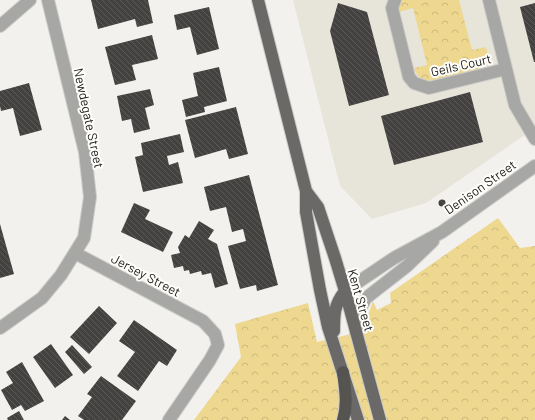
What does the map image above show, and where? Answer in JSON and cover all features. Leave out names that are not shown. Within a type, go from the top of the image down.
[{"type":"highway","points":[[343,372],[346,410],[343,420]]},
{"type":"main road","name":"Kent Street","points":[[258,0],[306,191],[306,212],[328,327],[358,420]]},
{"type":"main road","name":"Kent Street","points":[[306,191],[318,207],[345,291],[380,420]]},
{"type":"main road","name":"Denison Street","points":[[334,344],[335,309],[338,299],[345,291]]},
{"type":"street","points":[[0,26],[30,0]]},
{"type":"street","name":"Newdegate Street","points":[[0,328],[42,298],[61,275],[84,238],[90,197],[85,152],[48,0]]},
{"type":"street","name":"Geils Court","points":[[395,0],[392,8],[408,77],[414,83],[428,88],[506,69]]},
{"type":"street","name":"Geils Court","points":[[489,0],[515,104],[535,139]]},
{"type":"street","name":"Denison Street","points":[[345,291],[394,258],[442,232],[535,166]]},
{"type":"street","name":"Denison Street","points":[[356,332],[358,315],[366,298],[407,266],[442,232]]},
{"type":"street","name":"Jersey Street","points":[[75,253],[203,321],[215,334],[218,345],[210,360],[170,420]]},
{"type":"shaded area","points":[[293,0],[535,0],[535,128],[426,203],[372,219],[340,186]]},
{"type":"green space","points":[[401,0],[459,0],[472,50],[486,47],[488,57],[485,64],[479,69],[431,81],[420,77],[414,68],[427,65],[413,8],[399,12],[398,3]]},
{"type":"green space","points":[[498,218],[520,248],[535,246],[535,420],[194,420],[241,357],[235,324],[308,303],[317,342],[368,330],[367,318],[373,301],[377,310],[391,303],[390,293]]},
{"type":"building","points":[[91,0],[148,0],[153,23],[137,27],[135,19],[98,29]]},
{"type":"building","points":[[338,3],[367,12],[389,95],[349,106],[330,31]]},
{"type":"building","points":[[535,3],[535,62],[534,62],[520,7]]},
{"type":"building","points":[[209,7],[219,49],[197,55],[190,27],[177,30],[174,15]]},
{"type":"building","points":[[152,35],[158,59],[132,65],[136,80],[115,85],[105,47]]},
{"type":"building","points":[[219,67],[227,101],[204,107],[205,112],[186,117],[182,100],[198,96],[193,73]]},
{"type":"building","points":[[29,83],[42,130],[20,136],[13,108],[1,111],[0,91]]},
{"type":"building","points":[[150,89],[154,105],[145,108],[150,129],[134,133],[131,119],[122,121],[117,96]]},
{"type":"building","points":[[470,92],[483,142],[394,165],[381,116]]},
{"type":"building","points":[[236,107],[248,154],[229,159],[226,149],[195,158],[185,120]]},
{"type":"building","points":[[180,134],[184,152],[167,156],[169,165],[178,162],[183,183],[143,192],[135,157],[143,155],[141,143]]},
{"type":"building","points":[[249,175],[278,285],[257,291],[256,285],[240,289],[228,246],[246,241],[243,229],[232,232],[226,207],[210,211],[204,187]]},
{"type":"building","points":[[442,200],[445,203],[442,206],[439,203]]},
{"type":"building","points":[[134,203],[150,210],[145,219],[173,232],[163,252],[121,232]]},
{"type":"building","points":[[199,221],[214,230],[208,239],[217,244],[228,284],[215,288],[211,273],[202,275],[201,271],[190,274],[189,270],[184,271],[183,266],[174,268],[171,255],[180,253],[178,247],[185,235],[189,238]]},
{"type":"building","points":[[0,224],[14,274],[0,278]]},
{"type":"building","points":[[99,306],[117,323],[89,354],[70,337]]},
{"type":"building","points":[[134,320],[177,350],[167,366],[159,361],[138,391],[117,376],[135,352],[119,341]]},
{"type":"building","points":[[51,344],[73,375],[55,388],[33,357]]},
{"type":"building","points":[[72,345],[92,367],[84,374],[65,352]]},
{"type":"building","points":[[22,362],[44,401],[25,411],[21,405],[12,410],[1,390],[13,383],[6,372]]},
{"type":"building","points":[[101,376],[136,401],[122,420],[84,420],[78,416],[92,397],[87,394]]},
{"type":"building","points":[[19,411],[24,420],[8,420],[7,418]]},
{"type":"building","points":[[65,416],[70,420],[62,420]]}]
